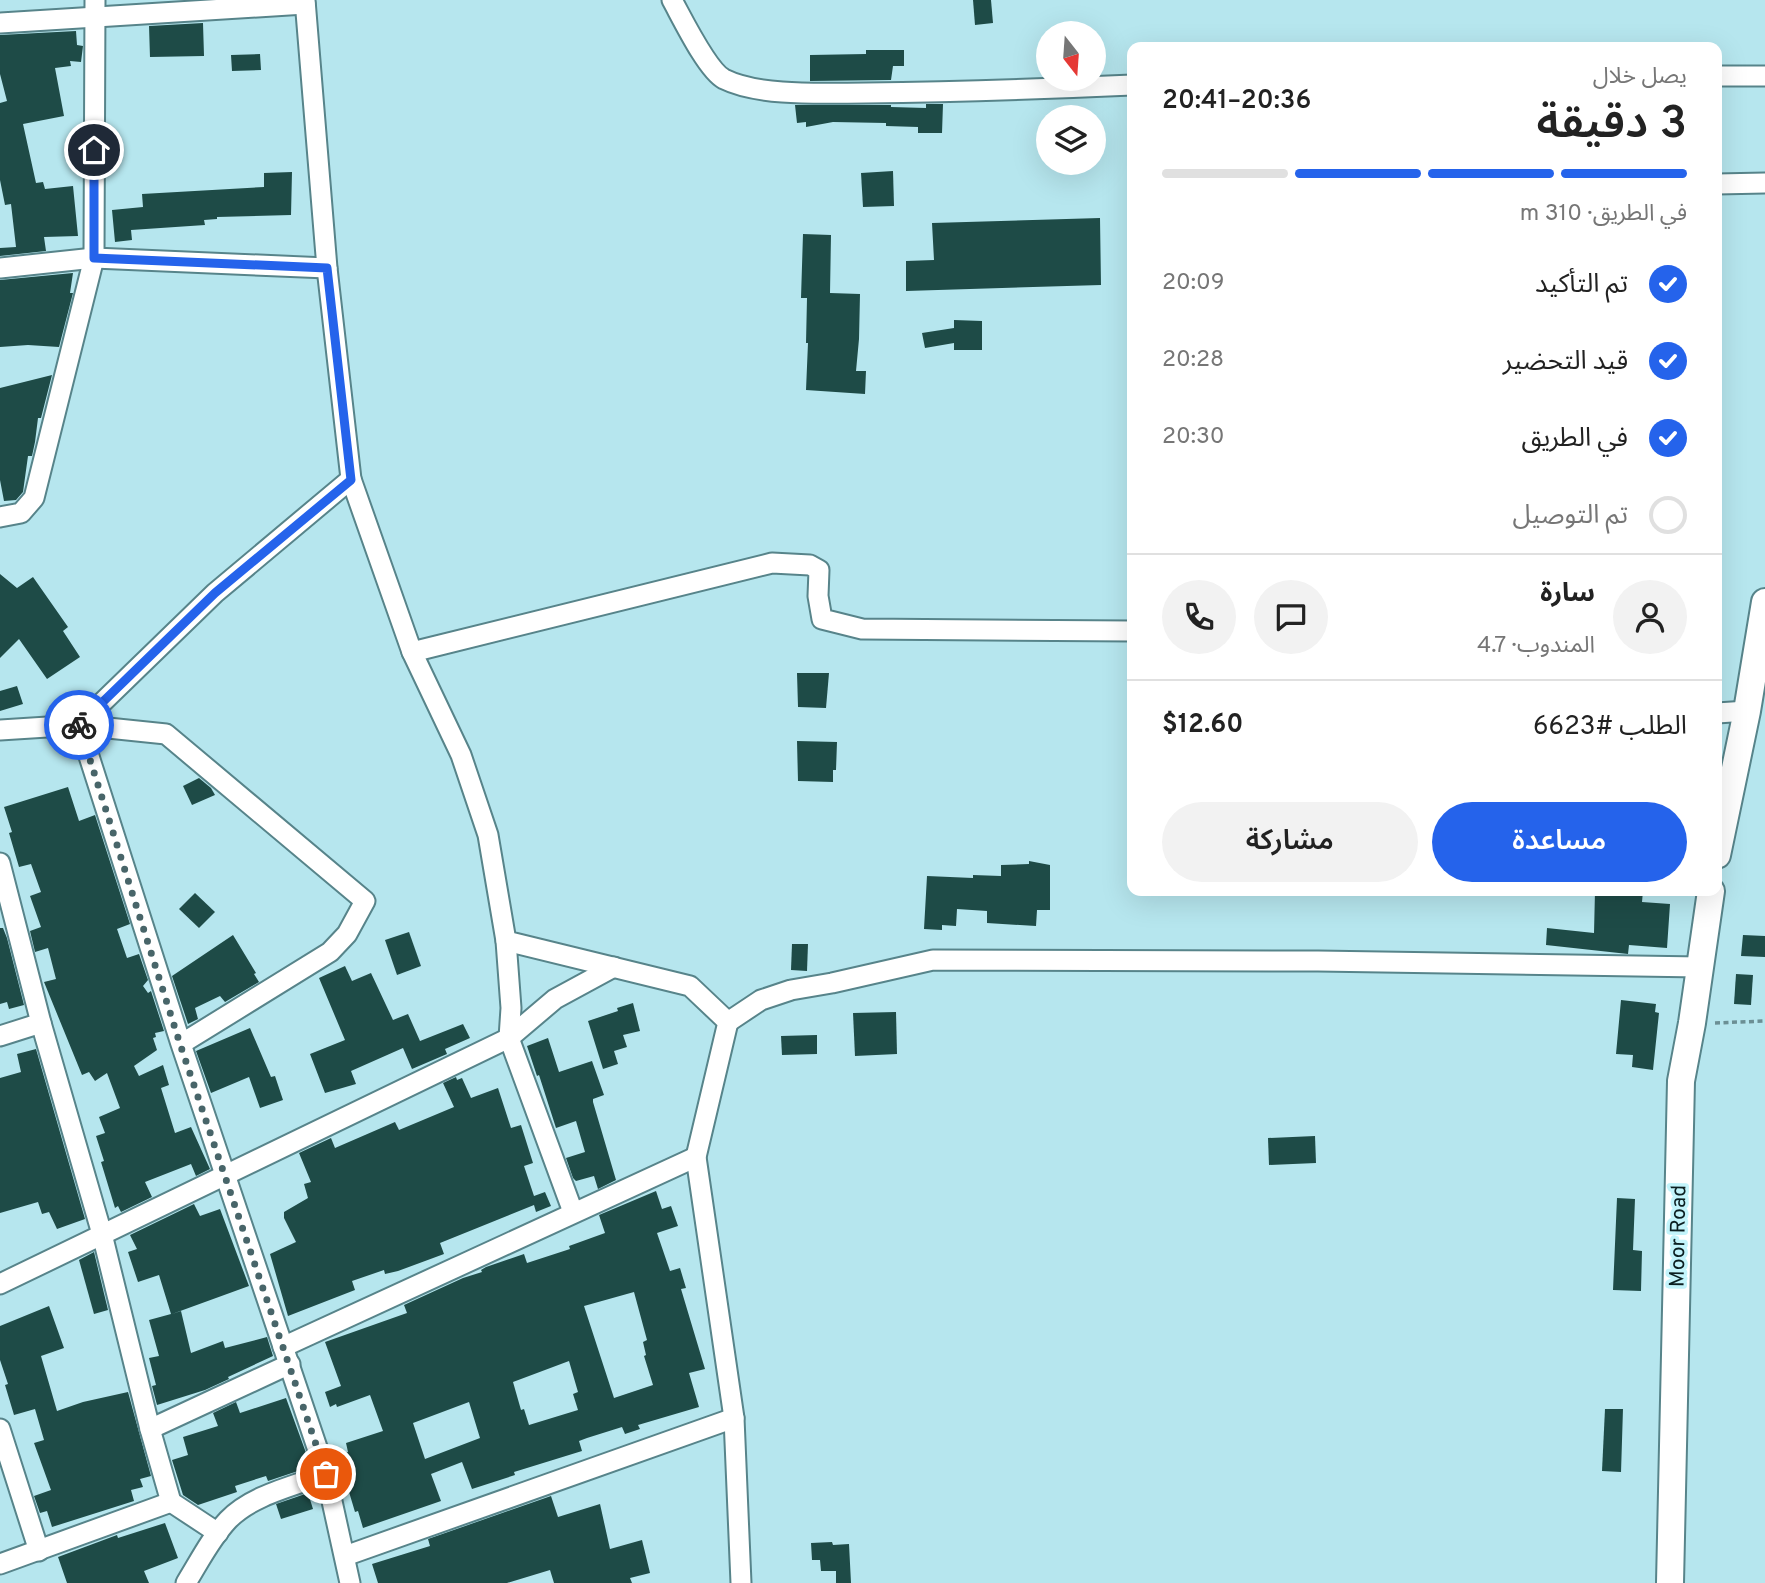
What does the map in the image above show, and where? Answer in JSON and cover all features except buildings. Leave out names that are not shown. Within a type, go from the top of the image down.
[{"type":"street","points":[[671,0],[700,49],[722,78],[752,88],[843,93],[1127,85]]},
{"type":"street","points":[[0,23],[95,8],[305,2],[327,268],[351,480],[412,652],[461,755],[488,835],[506,942],[511,997],[509,1038],[573,1212]]},
{"type":"street","points":[[0,517],[21,513],[34,498],[94,258],[95,8]]},
{"type":"street","points":[[1722,76],[1765,76]]},
{"type":"street","points":[[1722,184],[1765,183]]},
{"type":"street","points":[[0,268],[94,258],[327,268]]},
{"type":"street","points":[[79,725],[215,593],[351,480]]},
{"type":"street","points":[[412,652],[772,563],[810,565],[819,570],[821,619],[862,629],[1127,631]]},
{"type":"street","points":[[1722,831],[1747,711],[1765,602]]},
{"type":"street","points":[[1722,713],[1747,711]]},
{"type":"street","points":[[79,725],[180,1044],[326,1474],[350,1583]]},
{"type":"street","points":[[0,730],[79,725],[166,734],[365,901],[347,934],[330,952],[180,1044]]},
{"type":"street","points":[[0,863],[41,1023],[102,1234],[150,1429],[171,1502],[218,1533]]},
{"type":"street","name":"Moor Road","points":[[1670,1583],[1681,1081],[1710,896]]},
{"type":"street","points":[[506,942],[690,986],[728,1022]]},
{"type":"street","points":[[741,1583],[734,1418],[696,1157],[728,1022],[761,1000],[791,990],[933,960],[1700,967]]},
{"type":"street","points":[[0,1284],[509,1038],[555,999],[614,967]]},
{"type":"street","points":[[0,1036],[41,1023]]},
{"type":"street","points":[[150,1429],[287,1355],[573,1212],[696,1157]]},
{"type":"street","points":[[345,1556],[734,1418]]},
{"type":"street","points":[[0,1429],[39,1551]]},
{"type":"street","points":[[186,1583],[229,1519],[270,1494],[326,1474]]},
{"type":"street","points":[[0,1564],[171,1502]]},
{"type":"path","points":[[1692,1023],[1765,1021]]},
{"type":"way so far","points":[[79,725],[180,1044],[326,1474]]},
{"type":"route","points":[[79,725],[215,593],[351,480],[327,268],[94,258],[94,150]]}]
